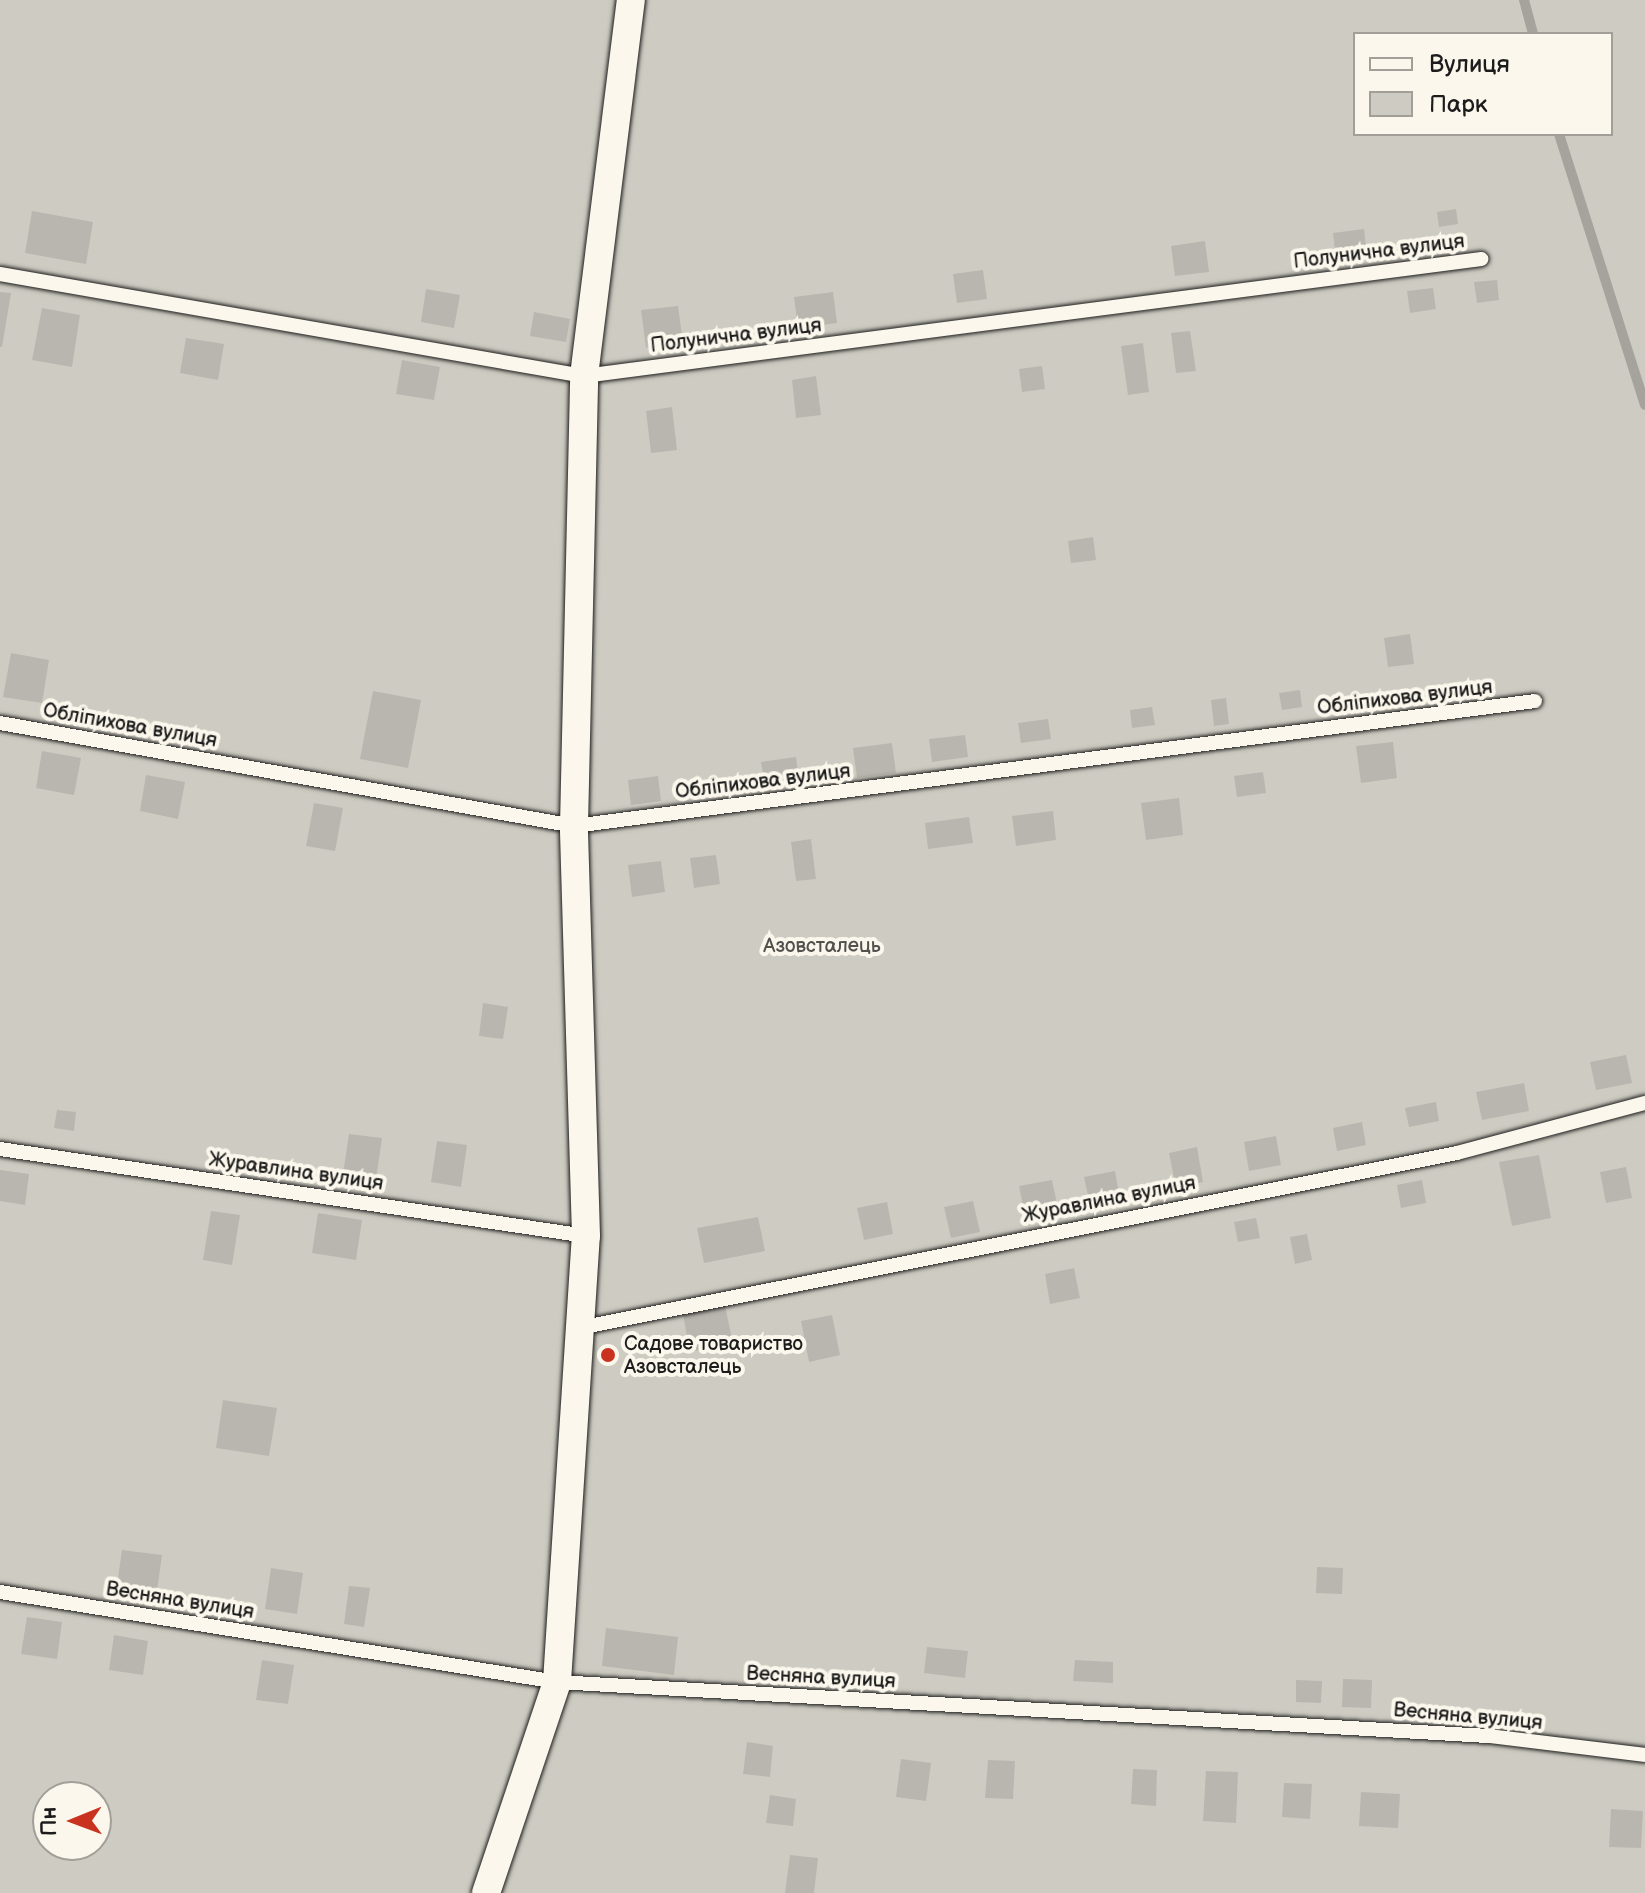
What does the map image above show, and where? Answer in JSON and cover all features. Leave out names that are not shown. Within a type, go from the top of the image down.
[{"type":"street","points":[[486,1893],[557,1682],[586,1236],[574,826],[584,376],[631,0]]},
{"type":"lane","name":"Полунична вулиця","points":[[0,274],[584,376],[1481,259]]},
{"type":"lane","name":"Обліпихова вулиця","points":[[0,723],[574,826],[1535,701]]},
{"type":"lane","name":"Журавлина вулиця","points":[[579,1328],[1457,1153],[1645,1103]]},
{"type":"lane","name":"Журавлина вулиця","points":[[0,1149],[586,1236]]},
{"type":"lane","name":"Весняна вулиця","points":[[0,1592],[557,1682],[1489,1736],[1645,1755]]},
{"type":"green space","name":"Азовсталець","points":[[0,0],[1645,0],[1645,1893],[0,1893]]},
{"type":"building","points":[[1456,209],[1458,224],[1439,227],[1437,212]]},
{"type":"building","points":[[32,211],[93,222],[86,264],[25,253]]},
{"type":"building","points":[[1364,229],[1366,247],[1335,251],[1333,233]]},
{"type":"building","points":[[1205,241],[1209,272],[1175,276],[1171,246]]},
{"type":"building","points":[[983,270],[987,299],[957,303],[953,274]]},
{"type":"building","points":[[1497,280],[1499,300],[1477,303],[1474,282]]},
{"type":"building","points":[[1433,288],[1436,309],[1410,313],[1407,291]]},
{"type":"building","points":[[426,289],[460,295],[454,328],[421,322]]},
{"type":"building","points":[[0,292],[11,293],[2,347],[0,347]]},
{"type":"building","points":[[833,292],[837,323],[798,328],[794,297]]},
{"type":"building","points":[[678,306],[683,343],[646,348],[641,310]]},
{"type":"building","points":[[42,308],[80,315],[72,367],[32,360]]},
{"type":"building","points":[[534,312],[570,319],[566,342],[530,336]]},
{"type":"building","points":[[1190,331],[1196,371],[1176,373],[1171,333]]},
{"type":"building","points":[[186,338],[224,344],[218,380],[180,373]]},
{"type":"building","points":[[1143,343],[1149,392],[1128,395],[1121,346]]},
{"type":"building","points":[[402,360],[440,367],[434,400],[396,394]]},
{"type":"building","points":[[1042,366],[1045,389],[1022,392],[1019,369]]},
{"type":"building","points":[[816,376],[821,415],[796,418],[792,380]]},
{"type":"building","points":[[672,407],[677,450],[651,453],[646,411]]},
{"type":"building","points":[[1093,537],[1096,560],[1071,563],[1068,541]]},
{"type":"building","points":[[1410,634],[1414,664],[1388,667],[1384,638]]},
{"type":"building","points":[[11,653],[49,660],[42,703],[3,697]]},
{"type":"building","points":[[1300,690],[1302,707],[1282,710],[1279,693]]},
{"type":"building","points":[[373,691],[421,700],[408,768],[360,759]]},
{"type":"building","points":[[1226,698],[1229,724],[1214,726],[1211,700]]},
{"type":"building","points":[[1152,707],[1155,725],[1132,728],[1130,710]]},
{"type":"building","points":[[1048,719],[1051,739],[1021,743],[1018,723]]},
{"type":"building","points":[[965,735],[968,757],[932,762],[929,739]]},
{"type":"building","points":[[1393,742],[1397,778],[1361,783],[1356,746]]},
{"type":"building","points":[[892,743],[896,773],[857,778],[853,748]]},
{"type":"building","points":[[42,751],[81,758],[74,795],[36,788]]},
{"type":"building","points":[[796,757],[799,781],[765,785],[761,762]]},
{"type":"building","points":[[1263,772],[1266,793],[1237,797],[1234,776]]},
{"type":"building","points":[[146,775],[185,782],[178,819],[140,811]]},
{"type":"building","points":[[658,776],[661,801],[631,805],[628,780]]},
{"type":"building","points":[[1179,798],[1183,835],[1146,840],[1141,803]]},
{"type":"building","points":[[314,803],[343,808],[335,851],[306,846]]},
{"type":"building","points":[[1053,811],[1056,840],[1016,846],[1012,816]]},
{"type":"building","points":[[969,817],[973,843],[928,849],[925,823]]},
{"type":"building","points":[[811,839],[816,879],[796,881],[791,842]]},
{"type":"building","points":[[716,855],[720,884],[694,888],[690,858]]},
{"type":"building","points":[[661,861],[665,892],[632,897],[628,865]]},
{"type":"building","points":[[483,1003],[508,1007],[503,1039],[479,1036]]},
{"type":"building","points":[[1626,1055],[1632,1083],[1596,1090],[1590,1062]]},
{"type":"building","points":[[1524,1083],[1529,1111],[1482,1120],[1476,1092]]},
{"type":"building","points":[[1436,1102],[1439,1121],[1409,1127],[1405,1108]]},
{"type":"building","points":[[57,1110],[76,1112],[74,1131],[54,1128]]},
{"type":"building","points":[[1362,1122],[1366,1145],[1337,1151],[1333,1128]]},
{"type":"building","points":[[349,1134],[382,1138],[376,1179],[343,1174]]},
{"type":"building","points":[[1276,1136],[1281,1165],[1249,1171],[1244,1142]]},
{"type":"building","points":[[437,1141],[467,1145],[461,1187],[431,1182]]},
{"type":"building","points":[[1197,1147],[1203,1182],[1176,1188],[1169,1153]]},
{"type":"building","points":[[1539,1155],[1551,1218],[1512,1226],[1499,1162]]},
{"type":"building","points":[[1626,1167],[1632,1198],[1606,1203],[1600,1172]]},
{"type":"building","points":[[0,1170],[29,1174],[25,1205],[0,1201]]},
{"type":"building","points":[[1115,1171],[1119,1194],[1089,1200],[1084,1177]]},
{"type":"building","points":[[1052,1180],[1058,1209],[1025,1215],[1019,1186]]},
{"type":"building","points":[[1422,1180],[1426,1203],[1401,1208],[1397,1185]]},
{"type":"building","points":[[973,1201],[980,1232],[951,1238],[944,1207]]},
{"type":"building","points":[[887,1202],[893,1234],[864,1240],[857,1208]]},
{"type":"building","points":[[211,1211],[240,1215],[232,1265],[203,1260]]},
{"type":"building","points":[[318,1213],[362,1220],[356,1260],[312,1253]]},
{"type":"building","points":[[758,1217],[765,1251],[704,1263],[697,1228]]},
{"type":"building","points":[[1256,1218],[1260,1238],[1238,1242],[1234,1222]]},
{"type":"building","points":[[1307,1234],[1312,1260],[1295,1264],[1290,1237]]},
{"type":"building","points":[[1074,1268],[1080,1298],[1050,1304],[1045,1274]]},
{"type":"building","points":[[725,1306],[733,1344],[690,1352],[683,1314]]},
{"type":"building","points":[[832,1315],[840,1355],[809,1362],[801,1321]]},
{"type":"building","points":[[223,1400],[277,1408],[269,1456],[216,1448]]},
{"type":"building","points":[[122,1550],[162,1555],[156,1598],[116,1592]]},
{"type":"building","points":[[1317,1567],[1343,1568],[1342,1594],[1316,1593]]},
{"type":"building","points":[[271,1568],[303,1573],[297,1614],[265,1609]]},
{"type":"building","points":[[349,1586],[370,1588],[364,1627],[344,1624]]},
{"type":"building","points":[[27,1617],[62,1622],[57,1659],[21,1654]]},
{"type":"building","points":[[606,1628],[678,1637],[674,1675],[602,1666]]},
{"type":"building","points":[[114,1635],[148,1641],[143,1675],[109,1670]]},
{"type":"building","points":[[927,1647],[968,1651],[965,1678],[924,1673]]},
{"type":"building","points":[[262,1660],[294,1665],[288,1704],[256,1700]]},
{"type":"building","points":[[1075,1660],[1113,1662],[1113,1683],[1073,1681]]},
{"type":"building","points":[[1343,1679],[1372,1680],[1371,1708],[1342,1707]]},
{"type":"building","points":[[1296,1680],[1322,1681],[1321,1703],[1296,1702]]},
{"type":"building","points":[[747,1742],[773,1746],[770,1777],[743,1774]]},
{"type":"building","points":[[901,1759],[931,1763],[926,1801],[896,1797]]},
{"type":"building","points":[[988,1760],[1015,1761],[1013,1799],[985,1798]]},
{"type":"building","points":[[1133,1769],[1157,1770],[1156,1806],[1131,1804]]},
{"type":"building","points":[[1206,1771],[1238,1772],[1236,1823],[1203,1821]]},
{"type":"building","points":[[1284,1783],[1312,1784],[1310,1819],[1282,1817]]},
{"type":"building","points":[[1361,1792],[1400,1794],[1398,1828],[1359,1826]]},
{"type":"building","points":[[770,1795],[796,1799],[793,1826],[766,1823]]},
{"type":"building","points":[[1611,1809],[1643,1811],[1641,1848],[1609,1847]]},
{"type":"building","points":[[790,1855],[818,1858],[814,1893],[785,1893]]},
{"type":"waterway","points":[[1524,0],[1532,32]]},
{"type":"waterway","points":[[1560,136],[1645,405]]},
{"type":"place","name":"Садове товариство Азовсталець","points":[[608,1355]]}]
